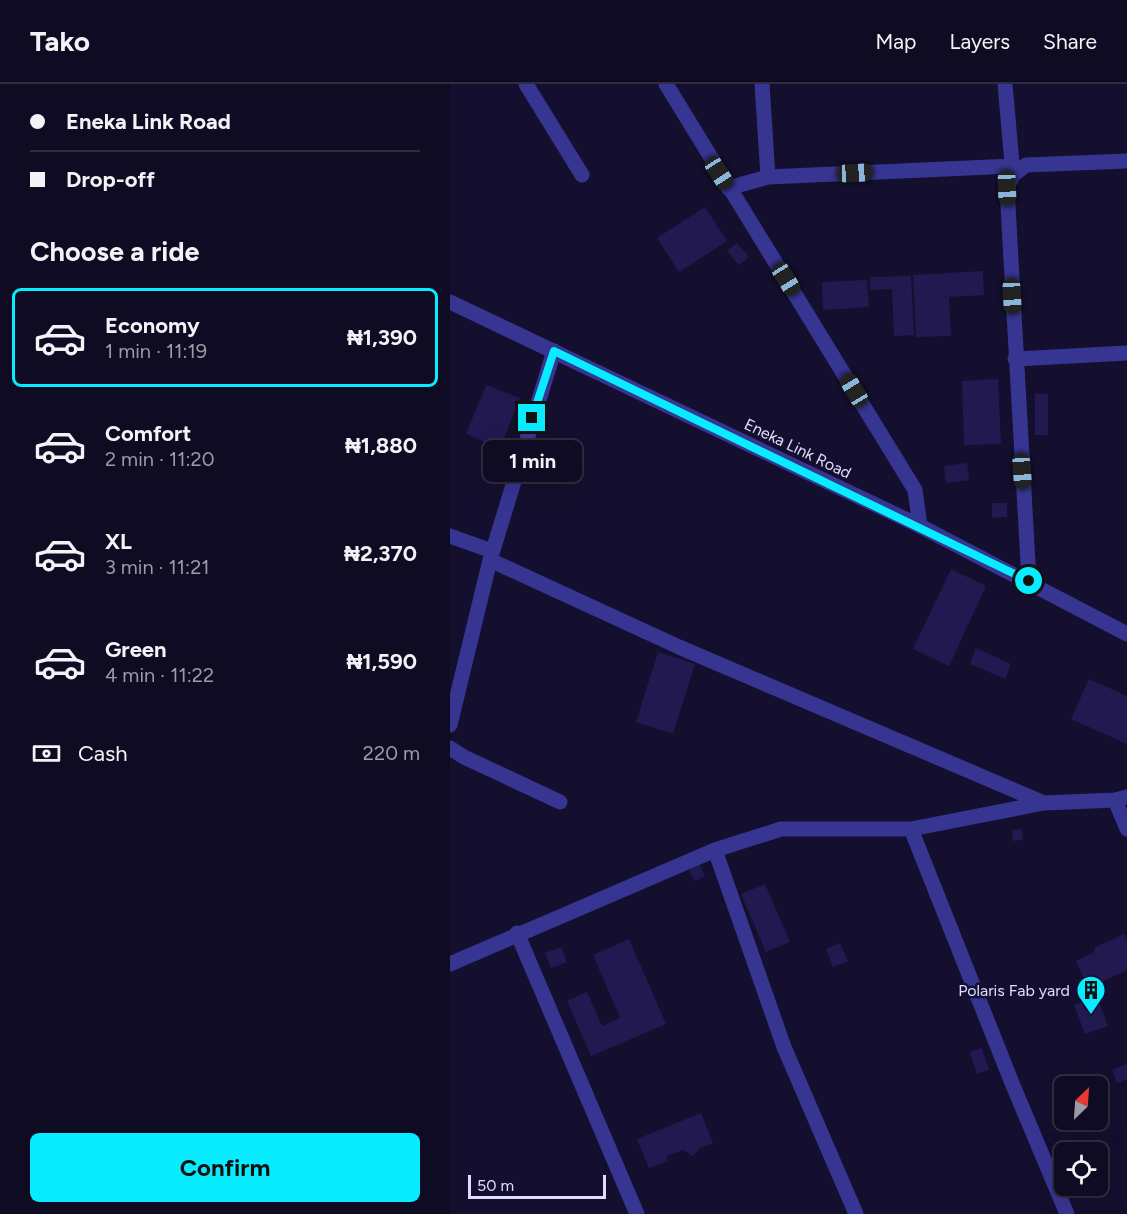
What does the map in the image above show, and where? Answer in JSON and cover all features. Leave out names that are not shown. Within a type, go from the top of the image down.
[{"type":"street","points":[[526,84],[582,175]]},
{"type":"street","points":[[666,84],[915,490],[920,526]]},
{"type":"street","points":[[762,84],[768,177]]},
{"type":"street","points":[[1005,84],[1013,171],[1007,188],[1029,581]]},
{"type":"street","points":[[728,188],[768,177],[1013,171],[1026,165],[1127,161]]},
{"type":"street","name":"Eneka Link Road","points":[[450,302],[920,526],[1127,634]]},
{"type":"street","points":[[450,725],[491,555],[554,351]]},
{"type":"street","points":[[1015,359],[1127,353]]},
{"type":"street","points":[[450,536],[679,647],[1044,803]]},
{"type":"street","points":[[450,748],[464,758],[560,802]]},
{"type":"street","points":[[450,964],[517,933],[716,850],[781,829],[911,829],[1044,803],[1121,799],[1127,829]]},
{"type":"street","points":[[911,829],[1067,1214]]},
{"type":"street","points":[[716,850],[784,1047],[856,1214]]},
{"type":"street","points":[[517,933],[635,1213]]},
{"type":"building","points":[[705,207],[727,241],[679,272],[657,238]]},
{"type":"building","points":[[737,243],[749,257],[739,265],[727,251]]},
{"type":"building","points":[[983,271],[984,295],[949,297],[951,336],[916,337],[913,275]]},
{"type":"building","points":[[911,276],[914,335],[894,336],[892,289],[870,290],[870,277]]},
{"type":"building","points":[[867,280],[869,307],[823,310],[822,282]]},
{"type":"building","points":[[998,379],[1001,444],[964,445],[962,381]]},
{"type":"building","points":[[486,385],[520,398],[500,448],[466,434]]},
{"type":"building","points":[[1035,394],[1048,394],[1048,435],[1035,435]]},
{"type":"building","points":[[967,463],[969,480],[946,483],[944,466]]},
{"type":"building","points":[[992,503],[1007,503],[1007,517],[992,518]]},
{"type":"building","points":[[951,569],[986,586],[949,666],[913,649]]},
{"type":"building","points":[[976,648],[1011,664],[1005,679],[970,664]]},
{"type":"building","points":[[658,652],[695,664],[673,734],[636,722]]},
{"type":"building","points":[[1089,679],[1127,696],[1127,744],[1071,719]]},
{"type":"building","points":[[1022,829],[1023,840],[1013,841],[1012,830]]},
{"type":"building","points":[[700,865],[705,876],[695,881],[689,870]]},
{"type":"building","points":[[765,884],[790,942],[766,952],[741,894]]},
{"type":"building","points":[[1124,934],[1127,940],[1127,970],[1088,988],[1076,961],[1095,952],[1094,948]]},
{"type":"building","points":[[629,939],[666,1024],[591,1056],[567,1001],[587,992],[602,1026],[620,1018],[593,955]]},
{"type":"building","points":[[840,943],[848,961],[833,967],[826,949]]},
{"type":"building","points":[[561,947],[567,962],[551,968],[545,953]]},
{"type":"building","name":"Polaris Fab yard","points":[[1097,997],[1108,1026],[1085,1034],[1074,1005]]},
{"type":"building","points":[[982,1048],[989,1070],[977,1074],[970,1052]]},
{"type":"building","points":[[1127,1064],[1127,1079],[1117,1083],[1112,1070]]},
{"type":"building","points":[[701,1113],[713,1143],[700,1148],[693,1156],[683,1150],[666,1156],[668,1161],[649,1168],[637,1139]]},
{"type":"place","name":"Polaris Fab yard","points":[[1091,1016]]},
{"type":"route","points":[[532,418],[554,351],[920,526],[1029,581]]}]
